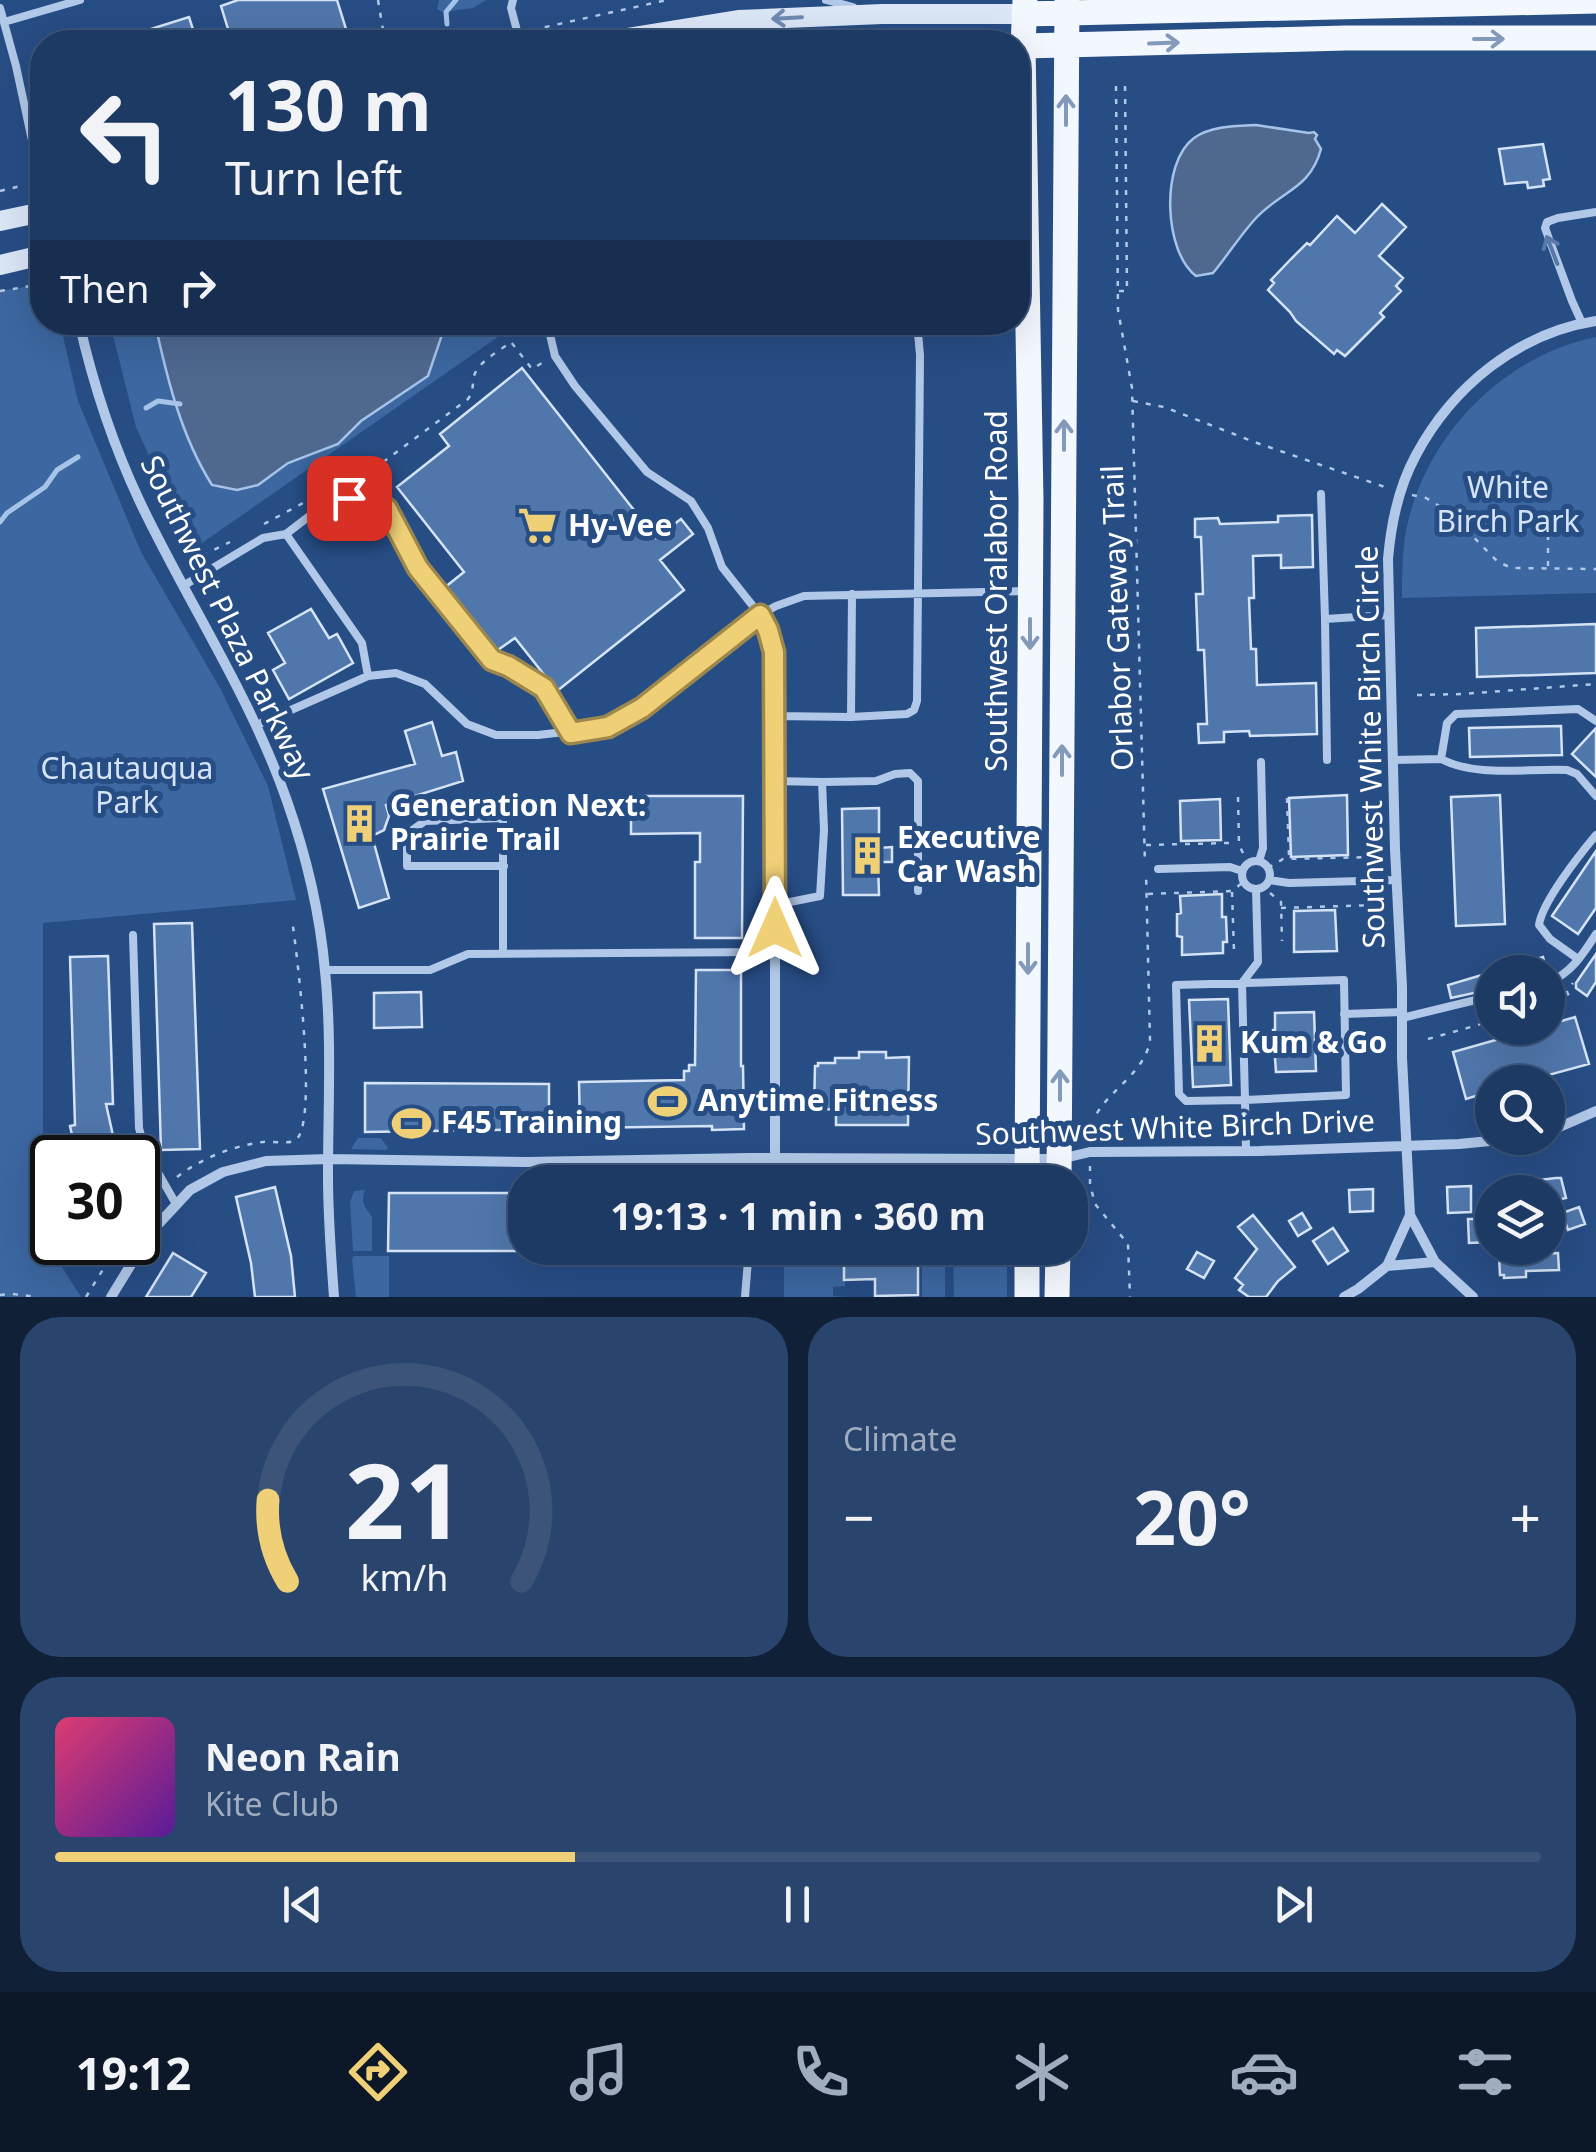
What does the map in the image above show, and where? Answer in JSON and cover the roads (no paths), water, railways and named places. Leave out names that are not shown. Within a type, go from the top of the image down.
[{"type":"main road","points":[[676,30],[738,20],[1025,7],[1596,1]]},
{"type":"main road","points":[[1060,1165],[1067,6]]},
{"type":"main road","points":[[1030,46],[1346,38],[1596,38]]},
{"type":"main road","points":[[0,221],[30,215]]},
{"type":"main road","points":[[0,265],[30,270]]},
{"type":"main road","name":"Southwest Oralabor Road","points":[[1027,335],[1031,500],[1028,1165]]},
{"type":"main road","points":[[1027,1265],[1027,1297]]},
{"type":"main road","points":[[1057,1297],[1058,1265]]},
{"type":"street","name":"Southwest White Birch Circle","points":[[1473,1297],[1435,1262],[1410,1214],[1389,615],[1390,539],[1401,492],[1417,453],[1455,400],[1489,366],[1516,347],[1596,320]]},
{"type":"street","name":"Southwest Plaza Parkway","points":[[82,335],[94,382],[127,474],[257,725],[302,848],[326,970],[329,1230],[334,1297]]},
{"type":"street","points":[[775,905],[775,1159]]},
{"type":"street","points":[[1565,1125],[1596,1111]]},
{"type":"street","name":"Southwest White Birch Drive","points":[[1069,1165],[1090,1152],[1475,1141]]},
{"type":"street","name":"Southwest White Birch Drive","points":[[112,1297],[151,1232],[190,1190],[223,1172],[266,1162],[775,1159],[902,1165]]},
{"type":"street","name":"Southwest White Birch Circle","points":[[1387,1266],[1410,1214]]},
{"type":"street","points":[[1344,1297],[1387,1266],[1435,1262]]},
{"type":"lane","points":[[4,22],[80,0]]},
{"type":"lane","points":[[514,0],[511,8],[517,30]]},
{"type":"lane","points":[[826,0],[882,14]]},
{"type":"lane","points":[[0,8],[30,136]]},
{"type":"lane","points":[[1582,323],[1545,228],[1547,222],[1558,218],[1596,212]]},
{"type":"lane","points":[[550,335],[555,355],[575,386],[647,472],[691,500],[708,528],[722,567],[768,630],[774,652],[775,905],[820,896],[822,782]]},
{"type":"lane","points":[[774,716],[900,715],[914,710],[918,701],[918,335]]},
{"type":"lane","points":[[1320,494],[1328,760]]},
{"type":"lane","points":[[183,586],[262,538],[286,534],[325,504],[370,496],[387,509],[418,568],[492,660],[544,688],[571,733]]},
{"type":"lane","points":[[286,534],[362,643],[368,676]]},
{"type":"lane","points":[[257,725],[368,676],[396,674],[426,684],[467,724],[496,734],[571,733],[608,727],[642,708],[760,615],[804,596],[1030,591]]},
{"type":"lane","points":[[851,717],[852,594]]},
{"type":"lane","points":[[1325,619],[1389,615]]},
{"type":"lane","points":[[1441,759],[1448,723],[1456,714],[1578,709],[1596,720]]},
{"type":"lane","points":[[1394,760],[1441,759],[1458,768],[1476,770],[1567,770],[1577,774],[1596,796]]},
{"type":"lane","points":[[1158,869],[1245,867],[1259,861],[1263,848],[1261,762]]},
{"type":"lane","points":[[774,781],[876,781],[910,774],[918,781],[918,891]]},
{"type":"lane","points":[[504,866],[408,866],[410,831],[425,821],[503,818],[504,866],[504,953]]},
{"type":"lane","points":[[1578,959],[1550,939],[1539,925],[1539,918],[1596,835]]},
{"type":"lane","points":[[1246,1150],[1242,983],[1258,962],[1263,886],[1268,868],[1259,861]]},
{"type":"lane","points":[[1245,867],[1243,882],[1250,888],[1397,880]]},
{"type":"lane","points":[[1565,973],[1596,934]]},
{"type":"lane","points":[[133,935],[139,1128],[145,1150],[176,1204]]},
{"type":"lane","points":[[326,970],[430,970],[468,954],[775,952]]},
{"type":"lane","points":[[1344,980],[1346,1096],[1186,1101],[1180,1094],[1176,985],[1242,983],[1344,980]]},
{"type":"lane","points":[[1344,1014],[1402,1015],[1475,1000]]},
{"type":"lane","points":[[745,1297],[748,1265]]},
{"type":"waterway","points":[[447,24],[446,12],[456,0]]},
{"type":"waterway","points":[[146,408],[158,401],[180,404]]},
{"type":"waterway","points":[[0,522],[45,487],[57,470],[78,457]]},
{"type":"place","name":"Hy-Vee","points":[[538,526]]},
{"type":"place","name":"Generation Next: Prairie Trail","points":[[360,823]]},
{"type":"place","name":"Executive Car Wash","points":[[867,855]]},
{"type":"place","name":"Kum & Go","points":[[1210,1043]]},
{"type":"place","name":"Anytime Fitness","points":[[668,1101]]},
{"type":"place","name":"F45 Training","points":[[411,1123]]},
{"type":"park label","name":"White Birch Park","points":[[1508,505]]},
{"type":"park label","name":"Chautauqua Park","points":[[127,786]]}]
